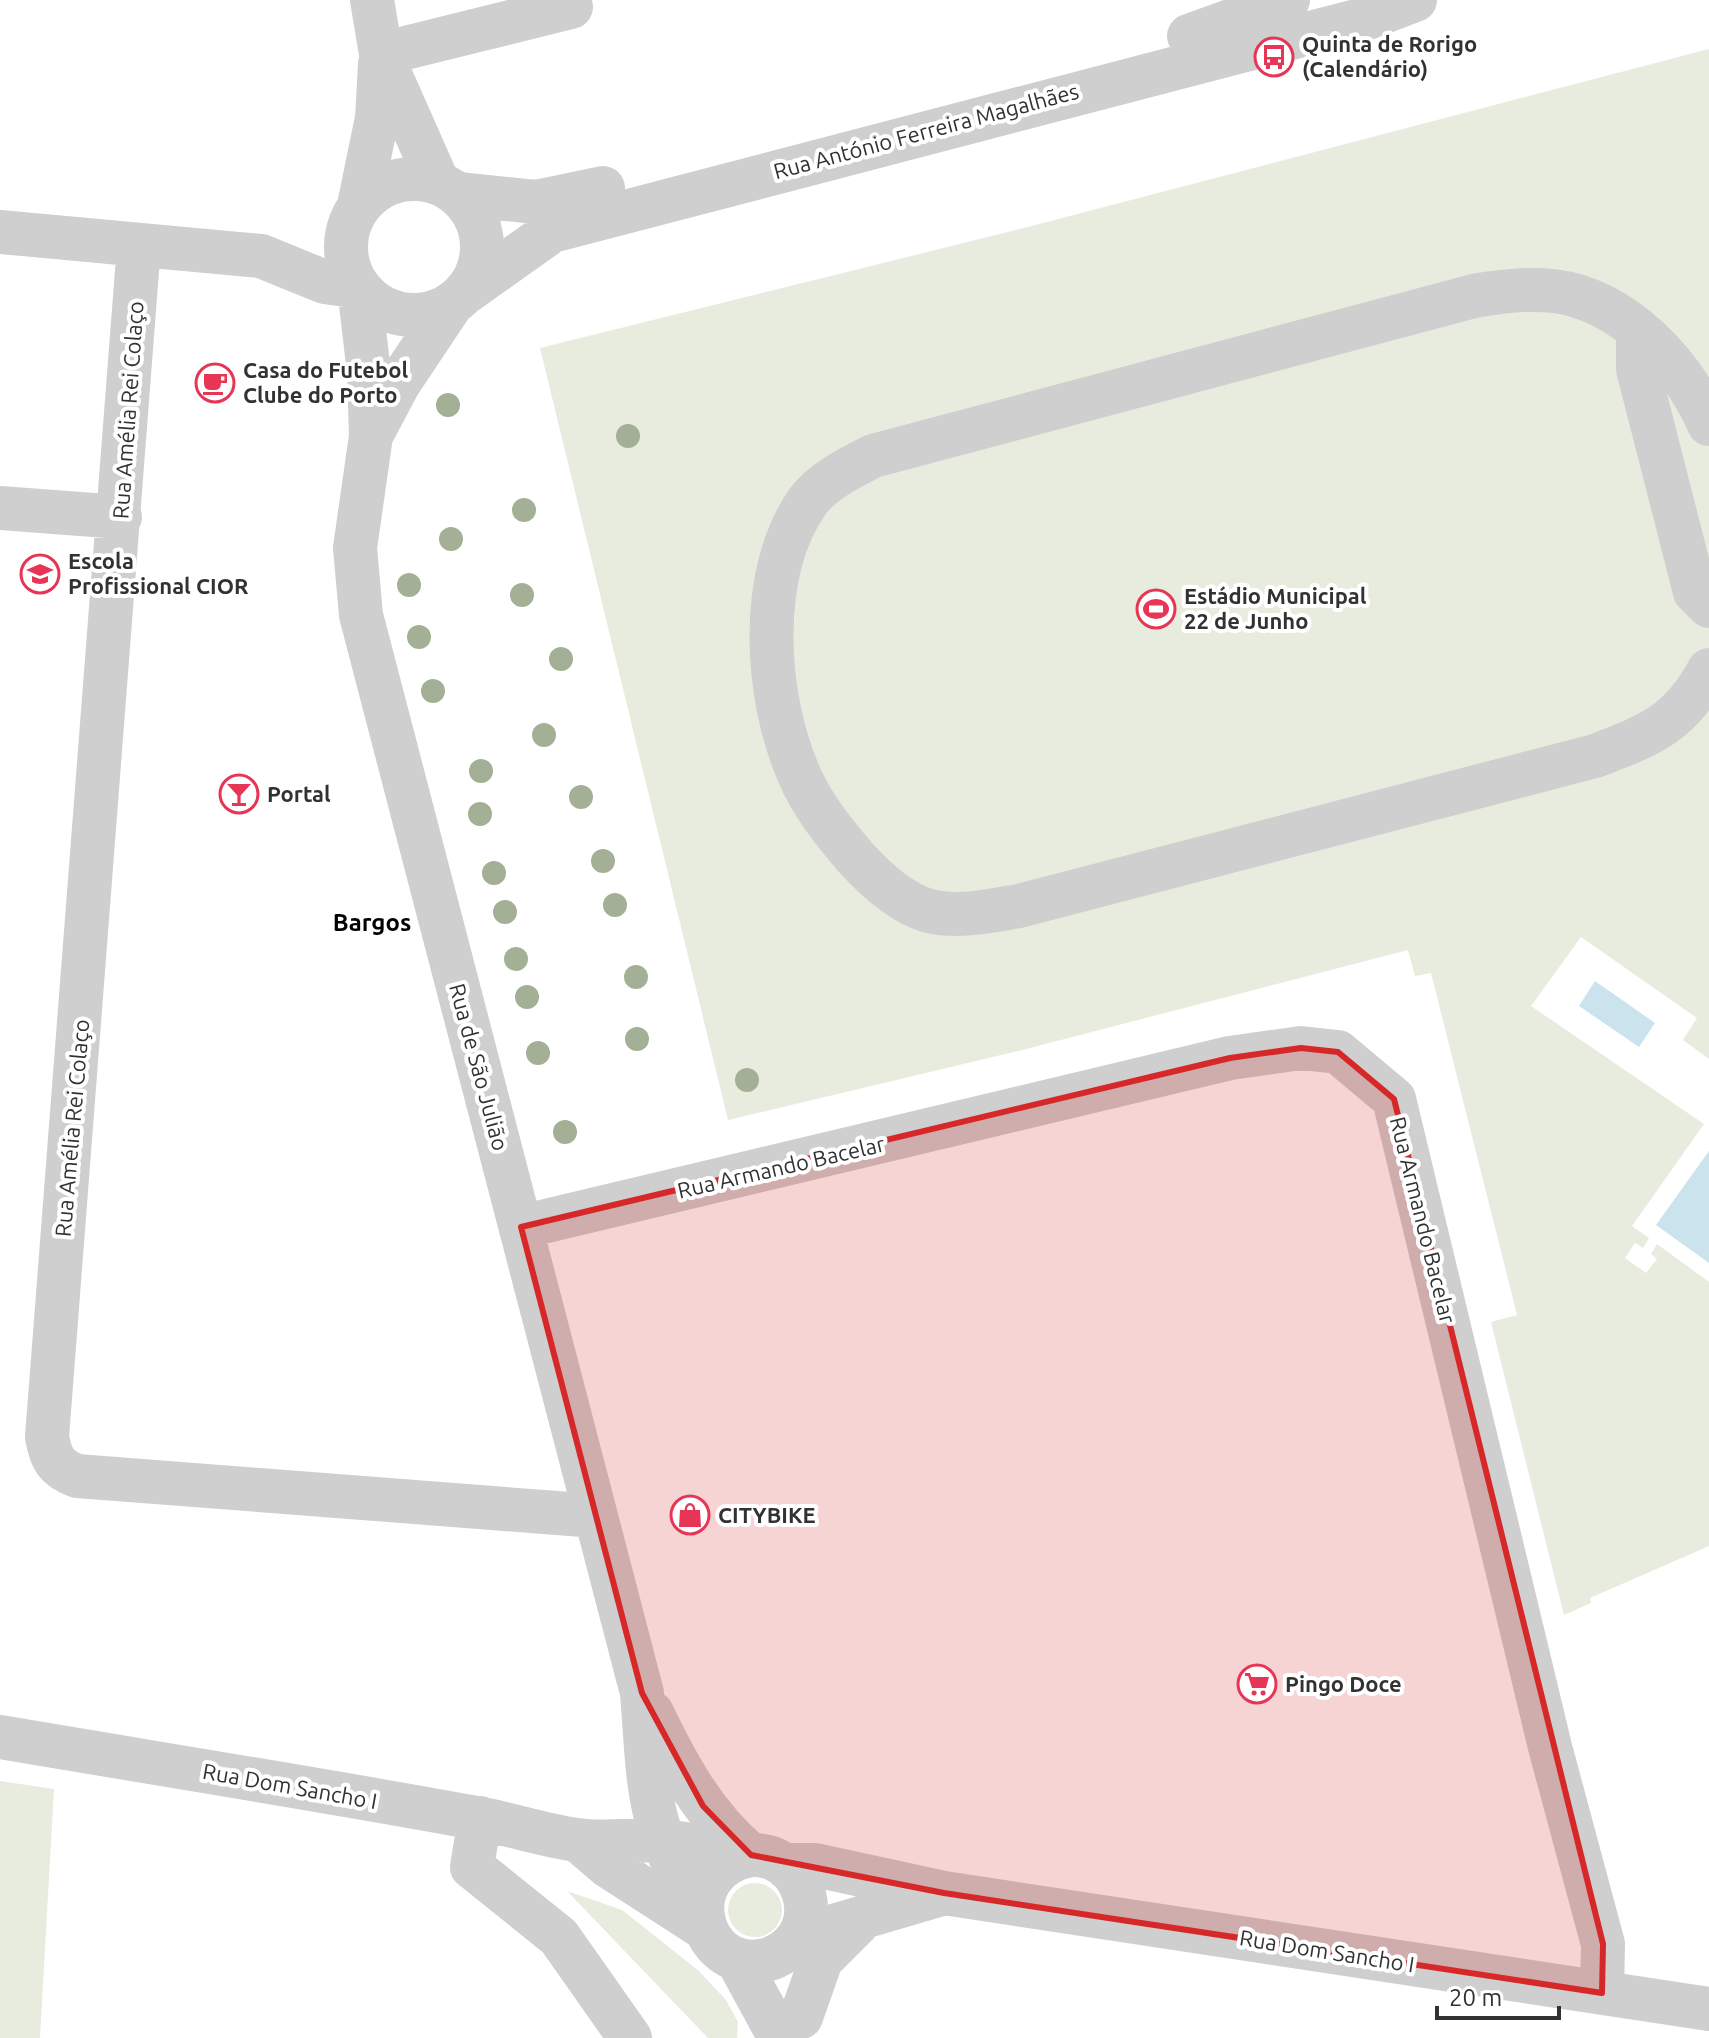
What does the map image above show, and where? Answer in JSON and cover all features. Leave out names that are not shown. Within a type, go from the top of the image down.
[{"type":"street","points":[[372,0],[381,54],[377,118],[346,247],[349,268],[359,287],[378,305],[401,315],[427,314],[458,298],[477,273],[481,241],[472,210],[448,188],[381,54]]},
{"type":"street","name":"Rua António Ferreira Magalhães","points":[[448,188],[536,202],[571,197],[1052,68],[1170,41],[1288,0]]},
{"type":"street","name":"Rua António Ferreira Magalhães","points":[[458,298],[552,231],[1368,18],[1406,2]]},
{"type":"street","points":[[381,54],[571,7]]},
{"type":"street","points":[[261,256],[354,216],[375,191],[394,181],[416,178],[448,188]]},
{"type":"street","points":[[0,232],[261,256],[325,282],[359,287]]},
{"type":"street","name":"Rua Amélia Rei Colaço","points":[[139,245],[47,1437],[50,1455],[59,1469],[77,1476],[596,1516]]},
{"type":"street","name":"Rua de São Julião","points":[[359,287],[369,373],[371,436],[355,548],[361,615],[642,1693],[650,1792],[660,1841],[703,1916]]},
{"type":"street","points":[[1709,424],[1683,378],[1638,331],[1594,303],[1557,291],[1501,291],[873,456],[837,474],[809,501],[790,538],[772,617],[772,659],[783,735],[817,810],[866,869],[895,894],[927,910],[989,912],[1595,756],[1666,725],[1696,694],[1709,670]]},
{"type":"street","name":"Rua de São Julião","points":[[371,436],[399,383],[458,298]]},
{"type":"street","points":[[1638,331],[1638,369],[1672,503],[1695,592],[1709,606]]},
{"type":"street","points":[[0,508],[120,517]]},
{"type":"street","name":"Rua Armando Bacelar","points":[[521,1227],[1230,1058],[1301,1048],[1338,1052],[1394,1099],[1535,1751],[1603,1944],[1602,1993]]},
{"type":"street","name":"Rua de São Julião","points":[[642,1693],[703,1806],[725,1834],[767,1860]]},
{"type":"street","name":"Rua Dom Sancho I","points":[[0,1737],[480,1818],[579,1841],[660,1841],[854,1872],[944,1893],[1709,2009]]},
{"type":"street","points":[[480,1818],[472,1867],[559,1937],[630,2038]]},
{"type":"street","name":"Rua Dom Sancho I","points":[[579,1841],[608,1866],[703,1916],[712,1941],[737,1959],[765,1960],[790,1947],[799,1936],[944,1893]]},
{"type":"street","points":[[703,1916],[711,1876],[736,1858],[767,1860],[803,1890],[805,1921],[799,1936],[795,2031]]},
{"type":"street","points":[[795,2031],[821,1960],[863,1918]]},
{"type":"street","points":[[737,1959],[795,2031]]},
{"type":"highlighted area","points":[[1301,1048],[1338,1052],[1394,1099],[1603,1944],[1602,1993],[944,1893],[751,1855],[703,1806],[642,1693],[521,1227],[1230,1058]]},
{"type":"shaded area","name":"Estádio Municipal 22 de Junho","points":[[1709,49],[1709,1059],[1683,1040],[1697,1018],[1581,937],[1531,1006],[1704,1124],[1632,1226],[1649,1238],[1643,1248],[1635,1243],[1625,1258],[1646,1273],[1657,1259],[1651,1254],[1657,1244],[1709,1282],[1709,1546],[1590,1598],[1591,1603],[1564,1615],[1491,1322],[1517,1315],[1431,973],[1415,976],[1408,950],[1026,1049],[728,1120],[540,348],[1020,229]]},
{"type":"shaded area","points":[[0,1781],[54,1789],[40,2038],[0,2038]]},
{"type":"shaded area","points":[[755,1883],[774,1891],[782,1910],[774,1929],[755,1937],[736,1929],[728,1910],[736,1891]]},
{"type":"shaded area","points":[[567,1891],[622,1910],[699,1971],[726,2000],[738,2022],[737,2038],[708,2038]]},
{"type":"water","points":[[1595,981],[1655,1023],[1639,1047],[1579,1006]]},
{"type":"water","points":[[1709,1151],[1709,1263],[1656,1225]]},
{"type":"place","name":"Quinta de Rorigo (Calendário)","points":[[1274,57]]},
{"type":"place","name":"Casa do Futebol Clube do Porto","points":[[215,383]]},
{"type":"place","name":"Escola Profissional CIOR","points":[[40,574]]},
{"type":"place","name":"Estádio Municipal 22 de Junho","points":[[1156,609]]},
{"type":"place","name":"Portal","points":[[239,794]]},
{"type":"place","name":"CITYBIKE","points":[[690,1515]]},
{"type":"place","name":"Pingo Doce","points":[[1257,1684]]},
{"type":"district","name":"Bargos","points":[[372,923]]}]
